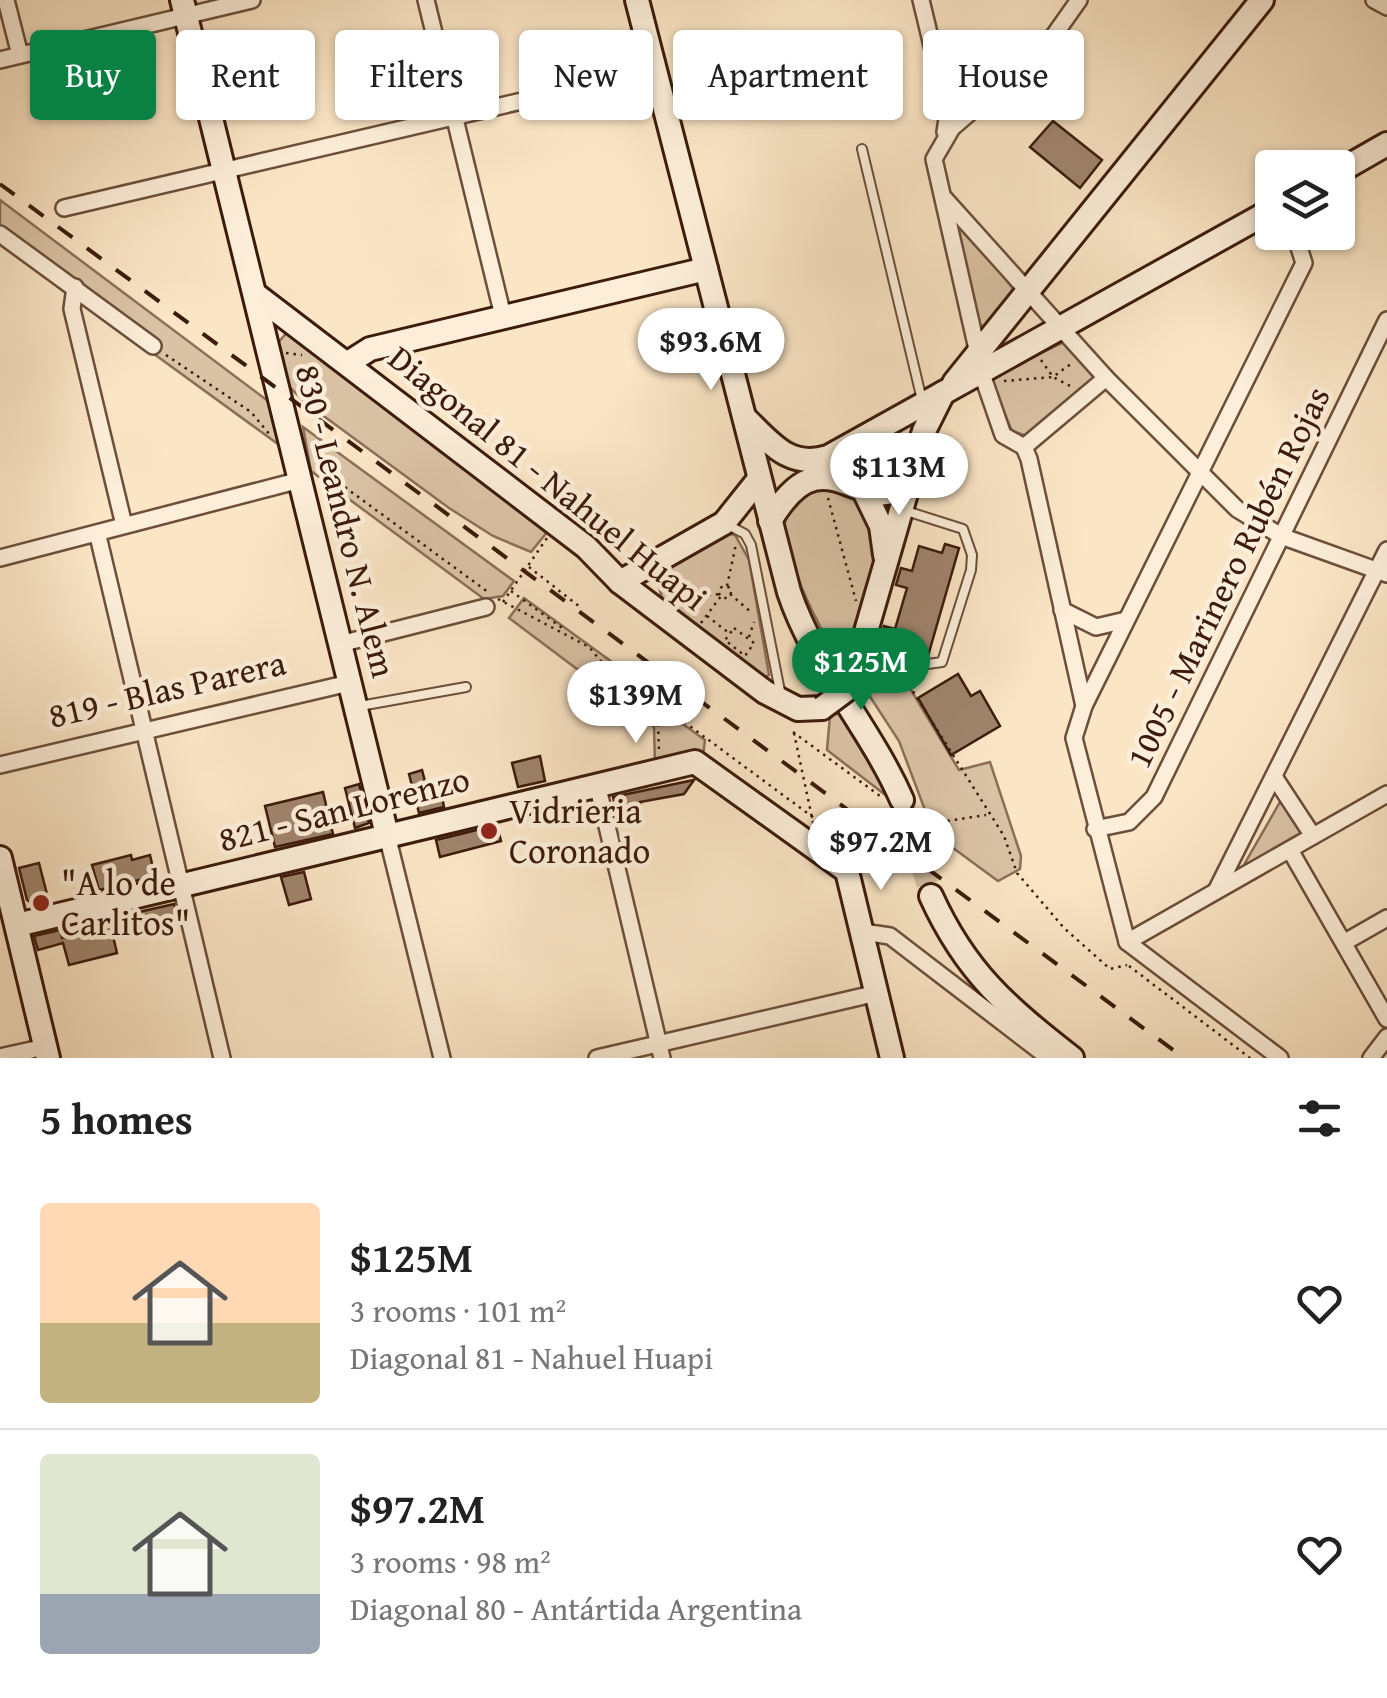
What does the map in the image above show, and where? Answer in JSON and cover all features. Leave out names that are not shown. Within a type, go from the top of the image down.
[{"type":"street","points":[[6,0],[20,55]]},
{"type":"street","points":[[0,60],[184,8],[252,0]]},
{"type":"street","points":[[426,0],[433,30]]},
{"type":"street","points":[[637,0],[771,527],[800,623],[868,731],[902,800]]},
{"type":"street","points":[[920,0],[948,112],[944,137]]},
{"type":"street","points":[[1079,0],[1046,48],[944,137],[935,152],[935,167],[983,370],[1004,436],[1024,447],[1084,706]]},
{"type":"street","points":[[983,370],[1028,292],[1262,0]]},
{"type":"street","points":[[1374,0],[1387,7]]},
{"type":"street","name":"830 - Leandro N. Alem","points":[[184,8],[442,1058]]},
{"type":"street","points":[[499,106],[654,70]]},
{"type":"street","points":[[64,208],[437,120]]},
{"type":"street","points":[[455,120],[503,316]]},
{"type":"street","points":[[1355,162],[1387,144]]},
{"type":"street","points":[[942,196],[1106,378],[1237,509],[1281,536],[1382,573]]},
{"type":"street","points":[[745,418],[785,456],[800,462],[828,457],[1255,219]]},
{"type":"street","points":[[0,234],[152,346]]},
{"type":"street","points":[[1280,1058],[1127,942],[1074,738],[1084,706],[1304,263],[1300,250]]},
{"type":"street","points":[[348,363],[370,349],[706,269]]},
{"type":"street","points":[[75,287],[72,309],[124,524]]},
{"type":"street","name":"Diagonal 81 - Nahuel Huapi","points":[[256,295],[557,525],[620,582],[690,637],[783,704],[822,708],[846,691],[867,642],[911,480]]},
{"type":"street","name":"1005 - Marinero Rubén Rojas","points":[[1095,829],[1130,822],[1149,806],[1387,320]]},
{"type":"street","points":[[1024,447],[1106,378]]},
{"type":"street","points":[[771,527],[790,492],[822,477],[861,489],[897,491],[911,480],[939,395]]},
{"type":"street","points":[[883,426],[906,431],[918,453]]},
{"type":"street","points":[[861,439],[853,459],[861,489]]},
{"type":"street","points":[[0,558],[98,536],[124,524],[299,476]]},
{"type":"street","points":[[731,526],[759,479]]},
{"type":"street","name":"Diagonal 81 - Nahuel Huapi","points":[[861,489],[884,536],[885,570]]},
{"type":"street","points":[[620,582],[731,526],[756,523],[771,527]]},
{"type":"street","points":[[98,536],[222,1058]]},
{"type":"street","points":[[1217,889],[1382,573],[1387,550]]},
{"type":"street","points":[[652,564],[648,588],[654,606]]},
{"type":"street","points":[[340,644],[494,605]]},
{"type":"street","points":[[1062,610],[1096,627],[1126,620]]},
{"type":"street","name":"819 - Blas Parera","points":[[0,764],[349,683]]},
{"type":"street","name":"821 - San Lorenzo","points":[[17,925],[688,761],[704,766],[810,843]]},
{"type":"street","points":[[1275,778],[1313,836]]},
{"type":"street","points":[[597,784],[660,1050]]},
{"type":"street","points":[[1127,942],[1387,794]]},
{"type":"street","points":[[834,827],[864,932],[892,1058]]},
{"type":"street","points":[[810,843],[847,871]]},
{"type":"street","points":[[1290,850],[1387,1019]]},
{"type":"street","points":[[0,858],[46,1052],[0,1057]]},
{"type":"street","points":[[931,896],[954,941],[996,998],[1072,1058]]},
{"type":"street","points":[[1344,942],[1387,918]]},
{"type":"street","points":[[864,932],[890,936],[1049,1058]]},
{"type":"street","points":[[597,1058],[660,1050],[877,993]]},
{"type":"street","points":[[1371,1058],[1387,1037]]},
{"type":"lane","points":[[862,149],[939,395]]},
{"type":"lane","points":[[867,642],[928,664],[942,662],[972,570],[962,530],[902,510]]},
{"type":"lane","points":[[731,526],[751,545],[783,704]]},
{"type":"lane","points":[[355,707],[466,687]]},
{"type":"path","points":[[152,346],[251,412],[272,438]]},
{"type":"path","points":[[1031,346],[1053,376],[1086,394]]},
{"type":"path","points":[[983,370],[991,382],[1053,376],[1085,354]]},
{"type":"path","points":[[299,476],[331,477],[494,605],[578,640]]},
{"type":"path","points":[[822,477],[867,642],[874,653],[893,660],[1004,836],[1018,873],[1064,928],[1110,970],[1128,965],[1250,1058]]},
{"type":"path","points":[[494,605],[511,591],[557,525]]},
{"type":"path","points":[[731,526],[727,586],[730,594],[767,627]]},
{"type":"path","points":[[528,566],[580,607]]},
{"type":"path","points":[[690,637],[720,595],[721,587],[727,586]]},
{"type":"path","points":[[511,591],[646,696],[814,818]]},
{"type":"path","points":[[654,606],[730,594]]},
{"type":"path","points":[[706,616],[730,634]]},
{"type":"path","points":[[748,638],[755,616]]},
{"type":"path","points":[[734,628],[754,643],[744,656],[725,640],[730,634],[734,628]]},
{"type":"path","points":[[602,661],[628,702],[658,724],[680,720]]},
{"type":"path","points":[[646,696],[648,717]]},
{"type":"path","points":[[783,704],[814,818],[810,843]]},
{"type":"path","points":[[658,724],[660,767]]},
{"type":"shaded area","points":[[0,200],[268,401],[282,447],[0,242]]},
{"type":"shaded area","points":[[964,227],[1018,295],[986,329],[979,324],[956,231]]},
{"type":"shaded area","points":[[289,330],[552,526],[531,552],[493,536],[449,508],[306,403],[281,379],[277,344]]},
{"type":"shaded area","points":[[1064,342],[1098,374],[1027,436],[1012,431],[991,382],[994,375]]},
{"type":"shaded area","points":[[303,427],[514,581],[503,596],[484,599],[311,471]]},
{"type":"shaded area","points":[[889,433],[911,444],[904,476],[889,484],[866,480],[862,458]]},
{"type":"shaded area","points":[[810,485],[862,497],[880,550],[843,665],[802,588],[787,542],[788,506]]},
{"type":"shaded area","points":[[722,532],[735,535],[749,560],[769,675],[765,677],[752,672],[663,601],[656,577],[662,565]]},
{"type":"shaded area","points":[[524,598],[685,715],[680,722],[705,740],[702,763],[655,765],[654,727],[509,618]]},
{"type":"shaded area","points":[[873,653],[893,660],[959,770],[990,762],[1021,856],[1020,869],[998,881],[934,834],[899,741],[865,689]]},
{"type":"shaded area","points":[[840,713],[874,766],[888,797],[827,750],[830,716]]},
{"type":"shaded area","points":[[1280,802],[1309,835],[1237,877]]},
{"type":"building","points":[[1053,121],[1102,160],[1080,188],[1030,147]]},
{"type":"building","points":[[945,544],[959,548],[928,656],[880,642],[884,626],[895,629],[907,588],[896,585],[901,568],[912,571],[919,546],[942,553]]},
{"type":"building","points":[[958,674],[971,696],[980,691],[1000,726],[951,755],[918,698]]},
{"type":"building","points":[[540,756],[545,781],[518,787],[512,763]]},
{"type":"building","points":[[422,770],[426,785],[439,782],[444,807],[419,813],[409,774]]},
{"type":"building","points":[[694,780],[684,794],[640,802],[642,814],[618,820],[613,797]]},
{"type":"building","points":[[359,784],[369,823],[355,828],[345,788]]},
{"type":"building","points":[[323,792],[333,834],[275,847],[265,806]]},
{"type":"building","points":[[497,825],[501,841],[440,857],[436,840]]},
{"type":"building","points":[[131,855],[132,860],[150,855],[155,876],[99,890],[92,865]]},
{"type":"building","points":[[39,863],[49,902],[35,905],[27,900],[19,868]]},
{"type":"building","points":[[304,872],[311,899],[289,905],[281,877]]},
{"type":"building","points":[[174,904],[177,916],[113,936],[117,953],[69,965],[63,943],[38,950],[34,936],[60,930],[62,938],[88,932],[86,924]]},
{"type":"tunnel","points":[[902,800],[931,896]]},
{"type":"railway","points":[[0,184],[1184,1058]]},
{"type":"place","name":"Vidrieria Coronado","points":[[489,831]]},
{"type":"place","name":"\"A lo de Carlitos\"","points":[[41,903]]}]
